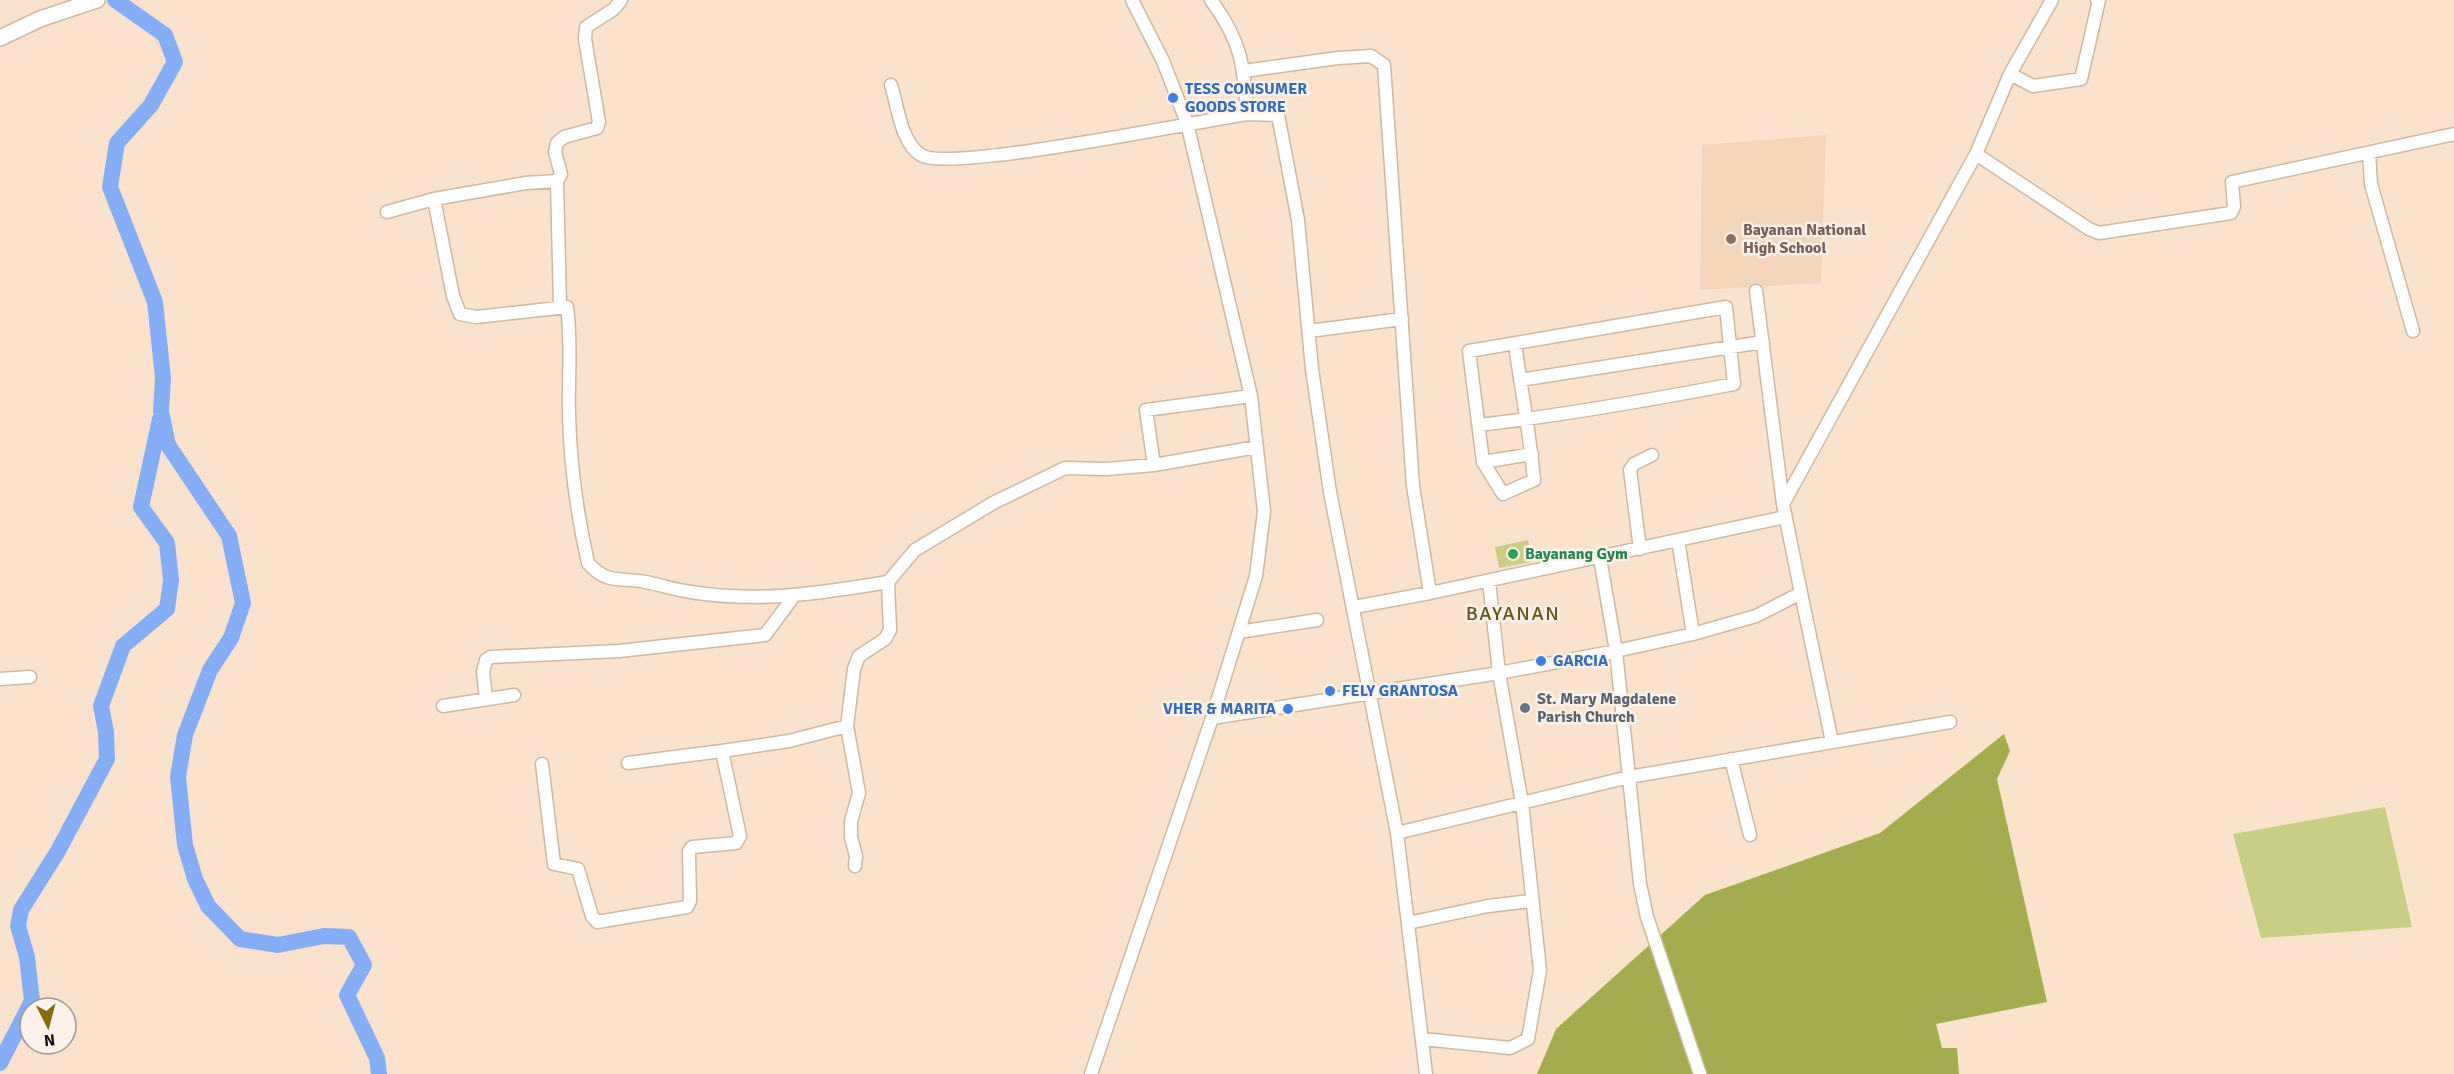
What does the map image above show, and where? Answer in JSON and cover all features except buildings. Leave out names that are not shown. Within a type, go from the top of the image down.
[{"type":"main road","points":[[0,38],[69,9],[97,0]]},
{"type":"street","points":[[560,306],[557,181],[561,174],[555,152],[556,143],[564,138],[597,128],[599,122],[585,39],[586,27],[614,9],[621,0]]},
{"type":"street","points":[[1091,1074],[1239,632],[1256,576],[1264,511],[1251,396],[1186,123],[1163,61],[1132,0]]},
{"type":"street","points":[[1211,0],[1231,28],[1244,71],[1247,114]]},
{"type":"street","points":[[1784,504],[1976,154],[2010,74],[2052,0]]},
{"type":"street","points":[[2010,74],[2033,86],[2081,79],[2099,0],[2097,0]]},
{"type":"street","points":[[1244,71],[1338,58],[1371,56],[1384,65],[1413,486],[1430,593]]},
{"type":"street","points":[[891,85],[909,146],[922,157],[945,161],[1048,148],[1247,114],[1278,115],[1298,220],[1309,331],[1330,492],[1397,833],[1426,1074]]},
{"type":"street","points":[[1976,154],[2089,229],[2099,233],[2231,213],[2234,207],[2232,182],[2454,134]]},
{"type":"street","points":[[2369,153],[2371,184],[2414,331]]},
{"type":"street","points":[[387,212],[434,199],[526,183],[557,181]]},
{"type":"street","points":[[434,199],[453,296],[460,314],[476,317],[560,306],[567,308],[571,334],[569,412],[573,481],[588,563],[597,573],[610,580],[644,581],[692,592],[794,596],[888,582],[915,550],[993,503],[1065,468],[1107,469],[1154,465],[1257,447]]},
{"type":"street","points":[[1756,291],[1785,517],[1832,742]]},
{"type":"street","points":[[1479,425],[1526,419],[1734,384],[1726,307],[1469,351],[1483,462],[1503,494],[1534,480],[1532,454],[1526,419],[1515,344]]},
{"type":"street","points":[[1309,331],[1402,319]]},
{"type":"street","points":[[1520,380],[1730,345],[1762,342]]},
{"type":"street","points":[[1154,465],[1146,410],[1251,396]]},
{"type":"street","points":[[1483,462],[1532,454]]},
{"type":"street","points":[[1640,549],[1629,470],[1634,464],[1652,455]]},
{"type":"street","points":[[1354,607],[1600,558],[1785,517]]},
{"type":"street","points":[[1678,540],[1694,634]]},
{"type":"street","points":[[1600,558],[1616,651],[1640,884],[1647,917],[1700,1074]]},
{"type":"street","points":[[1423,1039],[1510,1048],[1528,1039],[1540,970],[1522,802],[1499,673],[1489,581]]},
{"type":"street","points":[[855,866],[856,856],[851,837],[851,821],[859,793],[847,726],[854,669],[859,656],[885,639],[890,630],[888,582]]},
{"type":"street","points":[[1212,718],[1499,673],[1616,651],[1694,634],[1756,616],[1801,593]]},
{"type":"street","points":[[486,698],[483,672],[486,660],[491,657],[620,651],[765,635],[794,596]]},
{"type":"street","points":[[1239,632],[1317,620]]},
{"type":"street","points":[[0,679],[30,677]]},
{"type":"street","points":[[443,706],[514,695]]},
{"type":"street","points":[[1397,833],[1629,777],[1950,722]]},
{"type":"street","points":[[628,763],[789,741],[847,726]]},
{"type":"street","points":[[542,764],[554,864],[578,869],[592,916],[597,922],[687,907],[690,901],[689,851],[692,847],[736,843],[740,836],[722,751]]},
{"type":"street","points":[[1731,759],[1750,835]]},
{"type":"street","points":[[1408,923],[1488,906],[1531,901]]},
{"type":"shaded area","points":[[1826,135],[1821,283],[1700,290],[1702,145]]},
{"type":"green space","name":"Bayanang Gym","points":[[1528,540],[1532,562],[1499,568],[1495,547]]},
{"type":"green space","points":[[2004,734],[2010,751],[1997,779],[2047,1002],[1936,1024],[1942,1048],[1957,1048],[1959,1074],[1537,1074],[1556,1029],[1705,895],[1880,833]]},
{"type":"green space","points":[[2385,807],[2412,927],[2261,938],[2233,834]]},
{"type":"waterway","points":[[115,0],[165,35],[175,62],[151,105],[117,143],[110,187],[155,302],[163,378],[161,411],[168,445],[229,536],[243,603],[231,638],[210,670],[185,735],[178,777],[185,845],[195,879],[208,906],[240,939],[278,945],[324,936],[349,937],[364,965],[347,995],[377,1058],[379,1074]]},
{"type":"waterway","points":[[0,1063],[32,1001],[27,957],[18,926],[21,910],[58,851],[107,759],[106,732],[101,706],[123,646],[167,609],[171,580],[167,543],[141,507],[160,419]]},
{"type":"place","name":"TESS CONSUMER GOODS STORE","points":[[1173,98]]},
{"type":"place","name":"Bayanan National High School","points":[[1731,239]]},
{"type":"place","name":"Bayanang Gym","points":[[1513,554]]},
{"type":"place","name":"GARCIA","points":[[1541,661]]},
{"type":"place","name":"FELY GRANTOSA","points":[[1330,691]]},
{"type":"place","name":"St. Mary Magdalene Parish Church","points":[[1525,708]]},
{"type":"place","name":"VHER & MARITA","points":[[1288,709]]},
{"type":"district","name":"BAYANAN","points":[[1513,613]]}]
